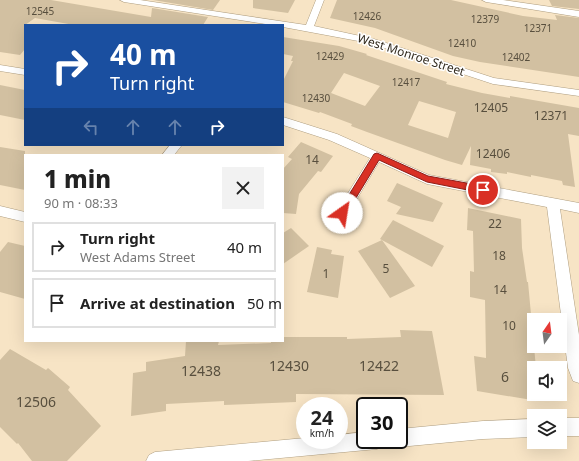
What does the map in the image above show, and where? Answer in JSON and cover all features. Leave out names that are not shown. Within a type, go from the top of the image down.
[{"type":"street","name":"West Monroe Street","points":[[124,0],[283,24]]},
{"type":"street","points":[[309,28],[320,0]]},
{"type":"street","points":[[486,0],[520,3],[579,14]]},
{"type":"street","name":"West Monroe Street","points":[[284,24],[371,41],[493,81],[579,93]]},
{"type":"street","points":[[0,68],[24,72]]},
{"type":"street","points":[[284,121],[333,137],[427,179],[579,208]]},
{"type":"street","points":[[169,154],[175,146]]},
{"type":"street","points":[[342,213],[377,156]]},
{"type":"street","points":[[553,203],[576,368],[579,375]]},
{"type":"street","points":[[0,212],[24,217]]},
{"type":"street","points":[[567,427],[579,427]]},
{"type":"street","points":[[408,437],[482,430],[527,428]]},
{"type":"street","points":[[155,461],[356,442]]},
{"type":"building","points":[[0,0],[51,0],[151,17],[152,8],[208,17],[204,24],[68,24],[35,18],[24,24],[24,50],[20,55],[0,52]]},
{"type":"building","points":[[153,0],[220,0],[213,10]]},
{"type":"building","points":[[253,0],[295,0],[288,13],[253,8]]},
{"type":"building","points":[[337,0],[451,0],[523,16],[557,20],[555,15],[579,18],[579,77],[480,62],[453,56],[375,28],[330,18]]},
{"type":"building","points":[[549,0],[579,0],[579,9],[552,6]]},
{"type":"building","points":[[284,37],[339,46],[367,54],[366,55],[447,82],[446,84],[482,93],[510,98],[510,96],[579,108],[579,136],[568,134],[575,187],[563,185],[562,181],[531,175],[531,177],[507,172],[507,174],[491,172],[491,169],[470,165],[471,146],[462,165],[367,132],[351,126],[352,124],[320,112],[319,113],[284,102],[284,79],[293,61],[291,61],[293,56],[284,54]],"holes":[[[344,73],[380,86],[365,106],[331,93]],[[419,101],[456,112],[448,138],[408,125]]]},
{"type":"building","points":[[0,85],[24,90],[24,120],[0,115]]},
{"type":"building","points":[[301,142],[333,156],[321,172],[318,171],[299,194],[296,214],[284,213],[284,168],[292,159],[288,157]]},
{"type":"building","points":[[0,147],[25,151],[24,190],[0,185]]},
{"type":"building","points":[[397,183],[443,203],[433,222],[396,214],[401,207],[387,201]]},
{"type":"building","points":[[468,208],[521,219],[522,248],[528,282],[531,313],[527,313],[527,353],[535,353],[535,361],[527,361],[527,399],[477,391],[474,356],[486,358],[485,300],[470,297],[470,271],[474,272],[473,231],[467,230]]},
{"type":"building","points":[[393,220],[444,246],[432,267],[380,239]]},
{"type":"building","points":[[291,228],[309,246],[284,263],[284,232]]},
{"type":"building","points":[[382,240],[415,286],[390,298],[358,251]]},
{"type":"building","points":[[8,242],[24,246],[24,299],[0,292],[0,252]]},
{"type":"building","points":[[317,247],[332,250],[331,254],[344,256],[338,298],[307,292]]},
{"type":"building","points":[[400,330],[432,331],[444,395],[296,394],[296,402],[224,405],[224,401],[166,404],[166,411],[131,416],[133,373],[146,371],[146,362],[185,356],[186,342],[219,342],[218,345],[284,342],[284,337],[347,337],[347,339],[401,337]]},
{"type":"building","points":[[10,349],[46,370],[48,368],[70,387],[68,390],[101,426],[67,461],[32,461],[18,443],[17,444],[0,427],[0,360]]},
{"type":"route","points":[[342,213],[377,156],[427,179],[483,190]]}]
